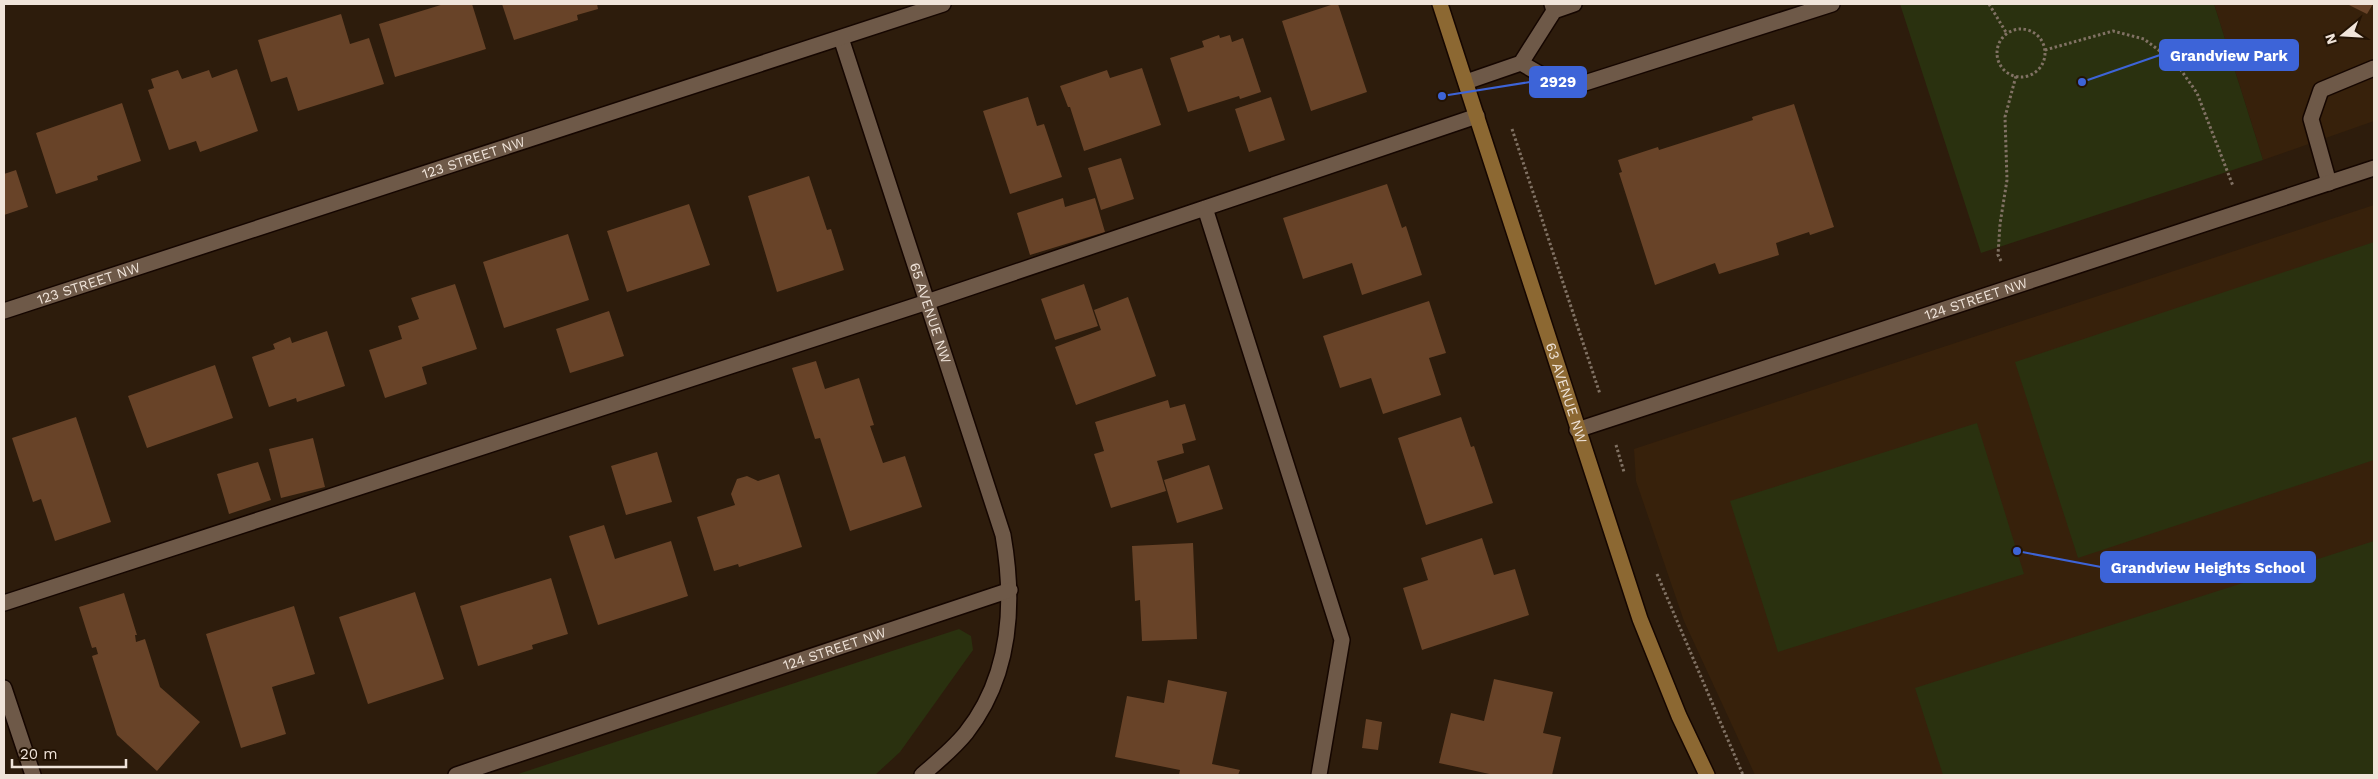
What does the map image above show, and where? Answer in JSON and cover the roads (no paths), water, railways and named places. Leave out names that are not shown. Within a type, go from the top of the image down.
[{"type":"street","name":"123 STREET NW","points":[[4,311],[943,4]]},
{"type":"street","name":"63 AVENUE NW","points":[[1440,4],[1640,619],[1679,716],[1706,775]]},
{"type":"street","points":[[1466,82],[1521,63],[1553,7],[1574,4]]},
{"type":"street","points":[[1521,63],[1566,90],[1832,4]]},
{"type":"street","name":"65 AVENUE NW","points":[[841,38],[1003,535],[1010,590]]},
{"type":"street","points":[[2329,183],[2311,119],[2321,90],[2374,68]]},
{"type":"street","points":[[4,603],[927,302],[1477,116]]},
{"type":"street","name":"124 STREET NW","points":[[1577,430],[2374,168]]},
{"type":"street","points":[[1205,208],[1342,640],[1319,775]]},
{"type":"street","points":[[922,775],[966,733],[997,679],[1004,653],[1010,590]]},
{"type":"street","name":"124 STREET NW","points":[[456,775],[1010,590]]},
{"type":"street","points":[[4,688],[33,775]]},
{"type":"place","name":"Grandview Park","points":[[2082,82]]},
{"type":"place","name":"2929","points":[[1442,96]]},
{"type":"place","name":"Grandview Heights School","points":[[2017,551]]}]
